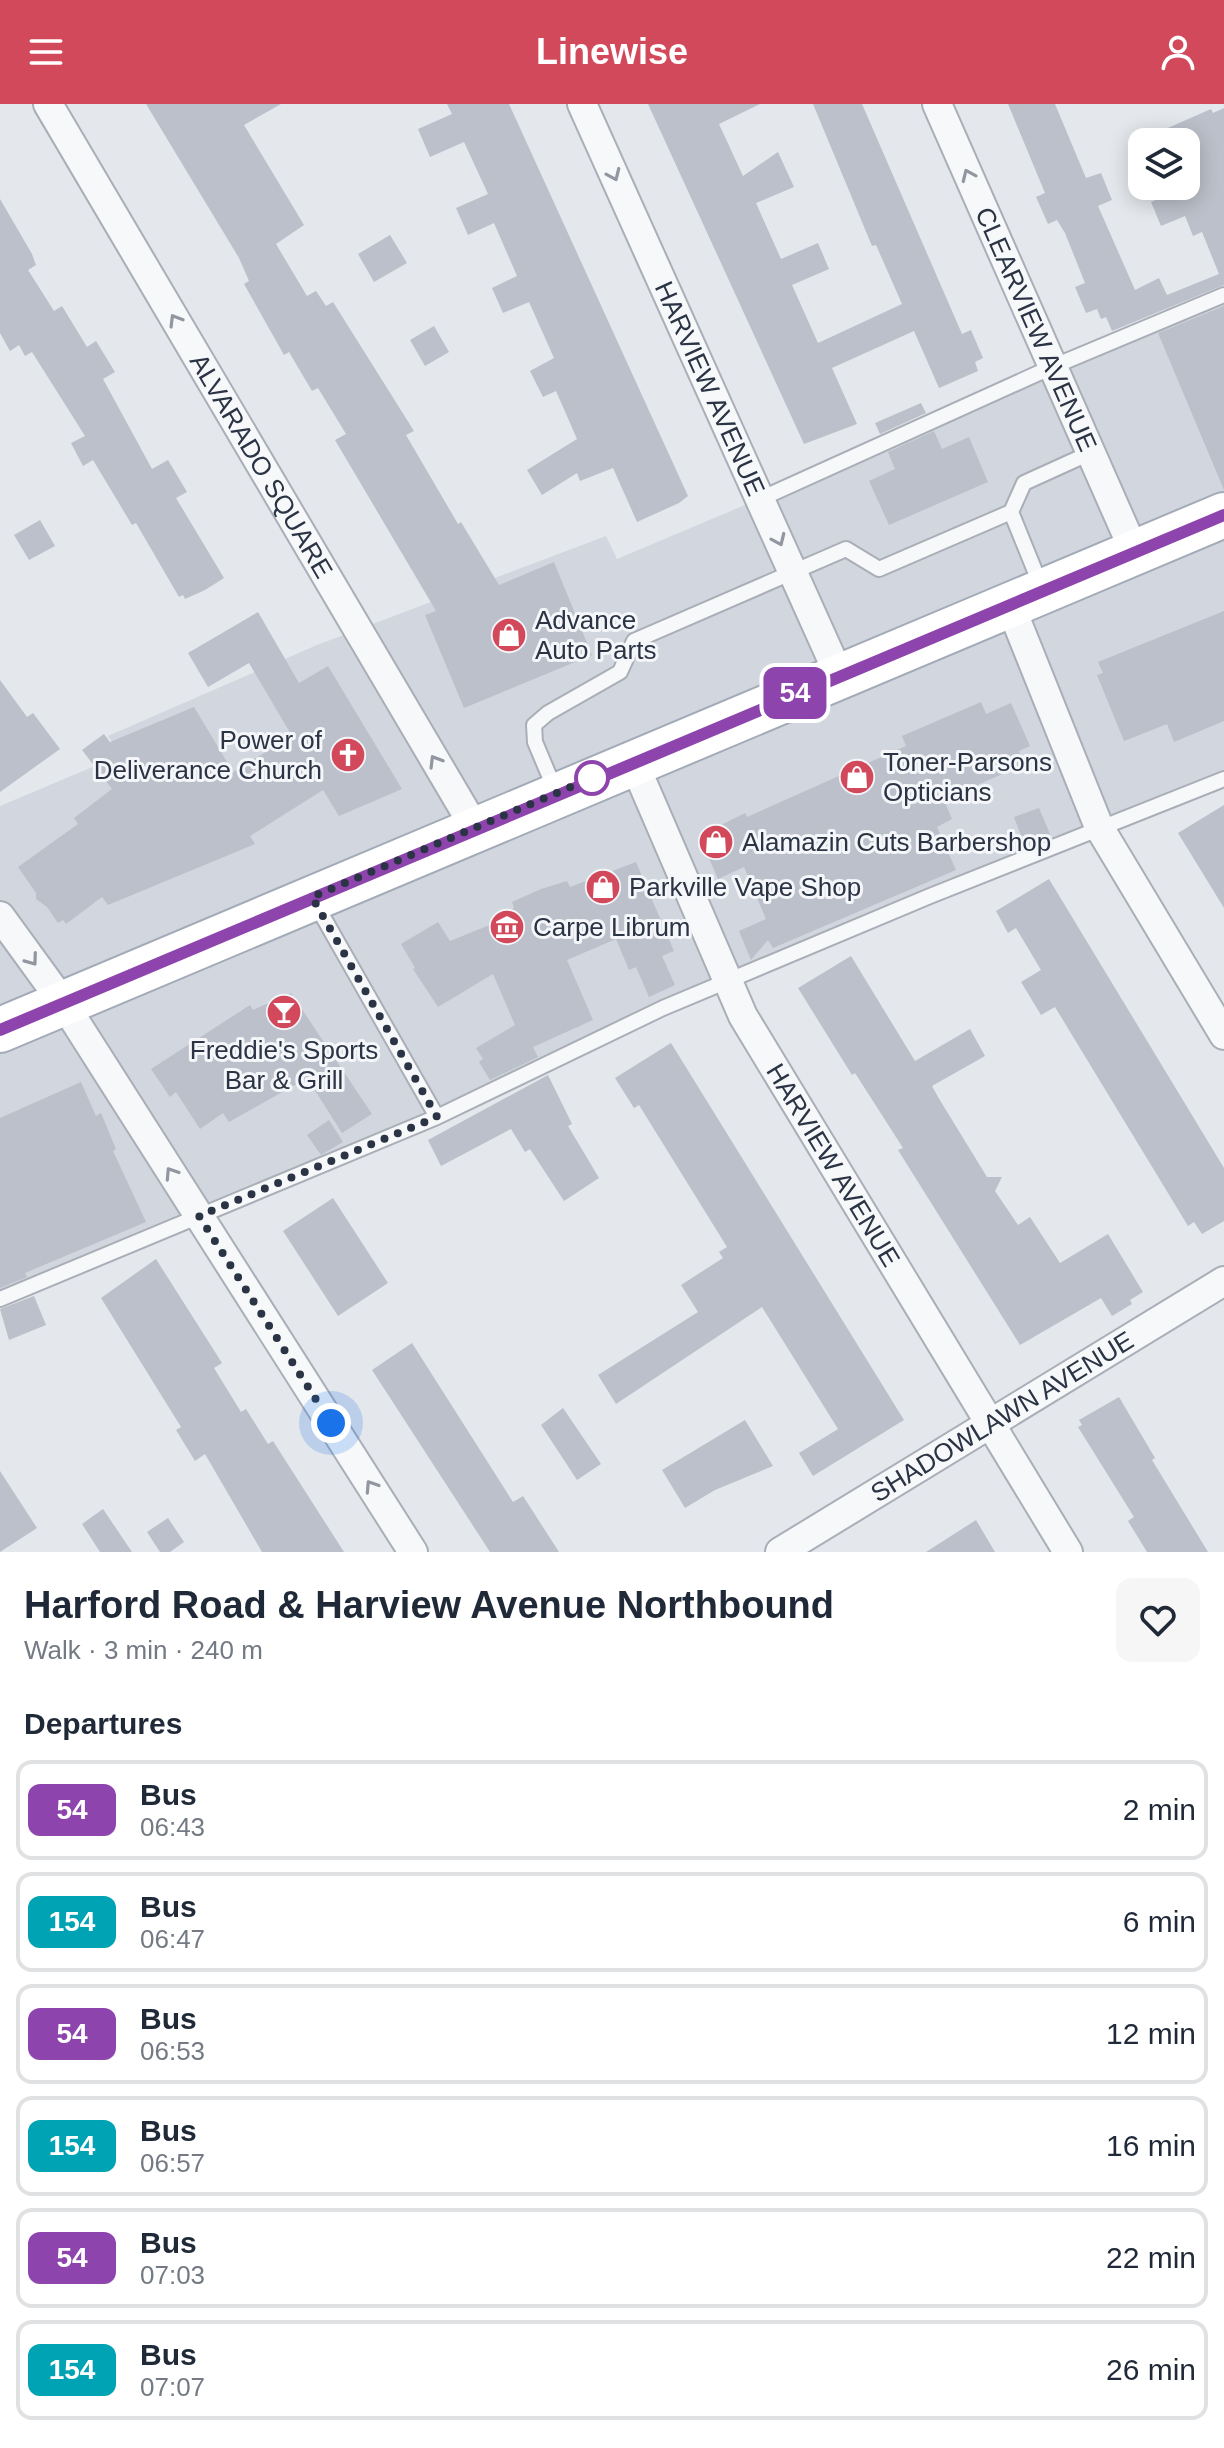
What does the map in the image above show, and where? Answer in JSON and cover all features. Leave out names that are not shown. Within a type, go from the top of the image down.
[{"type":"main road","points":[[0,1030],[556,793],[1224,515]]},
{"type":"street","name":"ALVARADO SQUARE","points":[[48,104],[475,828]]},
{"type":"street","name":"HARVIEW AVENUE","points":[[582,104],[839,675]]},
{"type":"street","name":"CLEARVIEW AVENUE","points":[[937,104],[1135,553]]},
{"type":"street","points":[[1027,598],[1099,827],[1224,1035]]},
{"type":"street","name":"HARVIEW AVENUE","points":[[633,761],[727,984],[782,1084],[888,1252],[1068,1552]]},
{"type":"street","points":[[0,916],[64,1004],[413,1552]]},
{"type":"street","name":"SHADOWLAWN AVENUE","points":[[780,1552],[1224,1281]]},
{"type":"lane","points":[[760,499],[1052,367],[1224,295]]},
{"type":"lane","points":[[1027,598],[1011,512],[1024,483],[1090,453]]},
{"type":"lane","points":[[556,793],[535,742],[534,725],[548,713],[620,672],[634,641],[846,549],[879,569],[1011,512]]},
{"type":"lane","points":[[0,1299],[437,1117],[663,1008],[1099,827],[1224,779]]},
{"type":"lane","points":[[312,897],[437,1117]]},
{"type":"shaded area","points":[[1224,303],[1224,784],[635,1021],[419,1130],[0,1307],[0,806],[121,755],[108,736],[317,645],[606,536],[617,559]]},
{"type":"building","points":[[146,104],[281,104],[244,125],[304,225],[276,244],[307,296],[316,291],[326,306],[333,302],[414,431],[406,435],[458,524],[461,522],[499,585],[554,562],[592,655],[464,708],[425,615],[436,611],[335,440],[346,434],[318,388],[312,391],[289,352],[284,355],[244,284],[249,281],[239,258]]},
{"type":"building","points":[[447,104],[509,104],[688,496],[679,503],[637,522],[613,468],[580,481],[577,473],[542,495],[527,470],[577,439],[556,391],[543,397],[530,371],[554,358],[529,302],[503,313],[492,288],[517,276],[494,223],[468,235],[456,208],[488,194],[464,142],[430,157],[418,129],[452,114]]},
{"type":"building","points":[[648,104],[760,104],[719,124],[743,176],[778,152],[794,187],[756,203],[781,259],[818,243],[829,269],[792,285],[818,343],[902,304],[876,245],[872,246],[813,104],[862,104],[962,334],[971,330],[983,358],[975,362],[978,371],[939,388],[914,331],[832,368],[857,424],[804,444]]},
{"type":"building","points":[[1008,104],[1055,104],[1086,178],[1101,173],[1112,200],[1098,206],[1135,290],[1159,278],[1167,295],[1219,274],[1202,232],[1193,236],[1185,216],[1161,226],[1151,202],[1200,200],[1200,128],[1168,128],[1211,109],[1213,113],[1224,108],[1224,285],[1112,331],[1106,317],[1101,319],[1097,309],[1086,313],[1075,287],[1085,283],[1065,233],[1057,220],[1048,224],[1036,197],[1045,193]]},
{"type":"building","points":[[0,199],[32,254],[36,265],[28,270],[54,311],[62,306],[87,347],[96,341],[115,372],[103,379],[152,469],[168,460],[187,492],[176,498],[224,578],[205,590],[185,599],[183,595],[179,597],[136,523],[132,525],[93,460],[83,466],[71,443],[85,436],[32,352],[25,356],[19,345],[10,351],[0,333]]},
{"type":"building","points":[[390,235],[407,263],[374,282],[358,254]]},
{"type":"building","points":[[1224,306],[1224,490],[1158,333]]},
{"type":"building","points":[[434,326],[449,352],[425,366],[410,340]]},
{"type":"building","points":[[921,403],[926,413],[880,434],[875,423]]},
{"type":"building","points":[[934,431],[942,449],[969,437],[988,482],[889,525],[869,481],[895,469],[888,452]]},
{"type":"building","points":[[40,520],[55,546],[29,560],[14,535]]},
{"type":"building","points":[[1224,611],[1224,721],[1174,742],[1167,724],[1124,741],[1097,675],[1103,673],[1098,662]]},
{"type":"building","points":[[258,612],[299,683],[328,666],[402,789],[339,816],[323,790],[250,836],[255,844],[108,905],[102,897],[66,924],[63,920],[58,923],[47,907],[36,899],[36,893],[18,867],[78,824],[74,818],[112,789],[82,750],[104,734],[110,742],[194,707],[233,772],[292,736],[249,663],[208,687],[188,653]]},
{"type":"building","points":[[0,680],[27,717],[33,713],[60,749],[0,792]]},
{"type":"building","points":[[981,702],[986,714],[1011,703],[1030,746],[1019,751],[1025,764],[944,800],[952,819],[937,827],[956,870],[773,948],[768,940],[751,960],[739,931],[766,919],[744,867],[718,879],[699,836],[745,813],[747,817],[906,746],[902,736]]},
{"type":"building","points":[[1224,805],[1224,908],[1178,833]]},
{"type":"building","points":[[1039,808],[1050,834],[1024,844],[1014,817]]},
{"type":"building","points":[[636,862],[674,951],[662,956],[675,985],[649,997],[636,967],[629,970],[616,939],[567,960],[593,1020],[533,1047],[538,1057],[490,1080],[479,1062],[483,1059],[476,1048],[515,1025],[493,974],[438,1007],[401,944],[438,922],[450,941],[492,924],[514,908],[512,902],[541,889],[567,881],[570,887]]},
{"type":"building","points":[[1049,879],[1224,1168],[1224,1221],[1202,1234],[1194,1222],[1188,1226],[1055,1007],[1041,1015],[1021,982],[1041,970],[1016,928],[1008,933],[996,911]]},
{"type":"building","points":[[851,956],[915,1061],[970,1029],[985,1056],[932,1086],[938,1097],[987,1177],[1002,1177],[995,1191],[1018,1225],[1030,1217],[1060,1263],[1108,1234],[1143,1292],[1130,1300],[1132,1304],[1112,1316],[1101,1298],[1020,1345],[898,1150],[903,1148],[855,1073],[852,1075],[798,988]]},
{"type":"building","points":[[291,993],[372,1114],[342,1133],[307,1078],[229,1122],[223,1113],[200,1129],[176,1092],[170,1097],[151,1069],[250,1005],[253,1010]]},
{"type":"building","points":[[671,1043],[904,1420],[813,1476],[799,1453],[838,1429],[762,1307],[616,1404],[598,1375],[698,1312],[681,1285],[723,1258],[719,1252],[727,1247],[639,1105],[634,1108],[615,1078]]},
{"type":"building","points":[[548,1075],[572,1124],[568,1126],[599,1178],[564,1201],[530,1149],[525,1152],[511,1129],[441,1166],[428,1140]]},
{"type":"building","points":[[81,1082],[96,1116],[101,1113],[116,1149],[113,1151],[146,1222],[25,1273],[27,1277],[0,1288],[0,1118]]},
{"type":"building","points":[[329,1120],[343,1142],[321,1155],[307,1135]]},
{"type":"building","points":[[333,1198],[388,1283],[338,1316],[283,1231]]},
{"type":"building","points":[[156,1259],[222,1363],[214,1368],[241,1412],[246,1409],[268,1444],[273,1441],[344,1552],[262,1552],[205,1454],[195,1461],[176,1430],[181,1427],[101,1298]]},
{"type":"building","points":[[34,1296],[46,1325],[9,1340],[0,1309]]},
{"type":"building","points":[[412,1343],[513,1502],[523,1496],[559,1552],[490,1552],[372,1370]]},
{"type":"building","points":[[1119,1397],[1155,1458],[1152,1460],[1208,1552],[1147,1552],[1128,1521],[1134,1517],[1078,1427],[1082,1425],[1079,1420]]},
{"type":"building","points":[[563,1408],[601,1464],[577,1480],[541,1425]]},
{"type":"building","points":[[745,1420],[773,1466],[715,1490],[685,1508],[662,1470]]},
{"type":"building","points":[[0,1471],[37,1528],[0,1552]]},
{"type":"building","points":[[103,1509],[132,1552],[100,1552],[82,1524]]},
{"type":"building","points":[[168,1518],[184,1542],[170,1552],[160,1552],[147,1532]]},
{"type":"building","points":[[976,1520],[995,1552],[926,1552]]},
{"type":"bus line","name":"54","points":[[0,1030],[1224,515]]},
{"type":"place","name":"Advance Auto Parts","points":[[509,635]]},
{"type":"place","name":"Power of Deliverance Church","points":[[348,755]]},
{"type":"place","name":"Toner-Parsons Opticians","points":[[857,777]]},
{"type":"place","name":"Alamazin Cuts Barbershop","points":[[716,842]]},
{"type":"place","name":"Parkville Vape Shop","points":[[603,887]]},
{"type":"place","name":"Carpe Librum","points":[[507,927]]},
{"type":"place","name":"Freddie's Sports Bar & Grill","points":[[284,1012]]},
{"type":"route","points":[[331,1423],[199,1216],[437,1117],[312,897],[592,778]]}]
